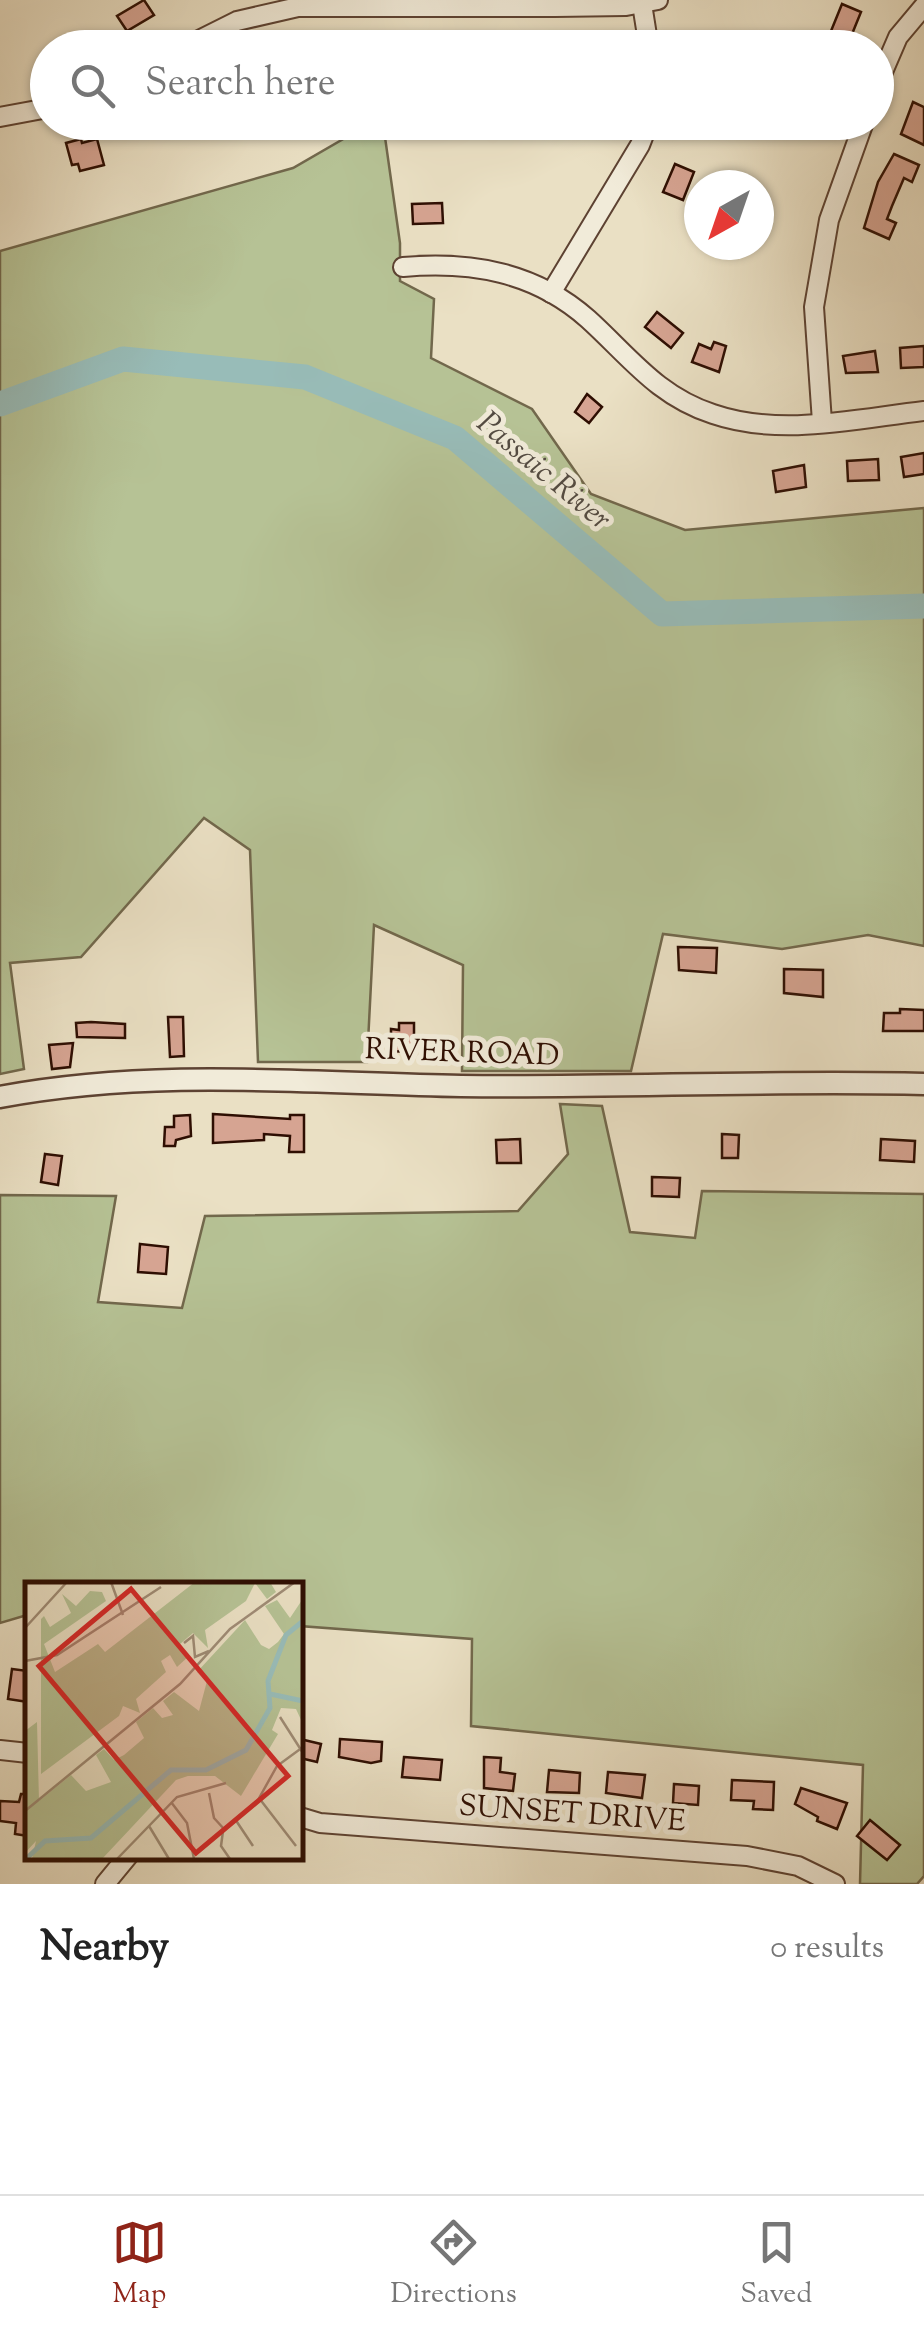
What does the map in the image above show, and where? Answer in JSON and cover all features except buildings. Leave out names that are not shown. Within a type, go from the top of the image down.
[{"type":"street","points":[[219,30],[281,5],[650,2],[649,30]]},
{"type":"street","points":[[894,47],[924,6]]},
{"type":"street","points":[[0,117],[30,111]]},
{"type":"street","points":[[551,293],[642,140]]},
{"type":"street","points":[[822,422],[814,307],[829,220],[858,140]]},
{"type":"street","points":[[404,267],[444,264],[484,268],[551,293],[586,317],[633,368],[692,406],[758,424],[822,422],[924,411]]},
{"type":"street","name":"RIVER ROAD","points":[[0,1096],[118,1081],[220,1076],[598,1087],[924,1084]]},
{"type":"street","points":[[0,1750],[25,1753]]},
{"type":"street","name":"SUNSET DRIVE","points":[[302,1818],[320,1823],[757,1857],[811,1870],[835,1884]]},
{"type":"street","points":[[105,1884],[126,1859]]},
{"type":"green space","points":[[342,140],[385,140],[400,243],[400,281],[434,299],[431,358],[532,409],[591,494],[685,530],[924,508],[924,946],[868,935],[782,949],[663,934],[631,1071],[462,1071],[463,965],[374,925],[367,1062],[258,1062],[250,850],[204,818],[81,957],[10,963],[24,1069],[0,1074],[0,251],[293,168]]},
{"type":"green space","points":[[560,1104],[602,1106],[630,1232],[695,1238],[702,1191],[924,1194],[924,1876],[917,1884],[860,1884],[863,1765],[471,1726],[472,1639],[302,1626],[302,1582],[25,1582],[25,1616],[0,1623],[0,1195],[116,1196],[98,1302],[182,1308],[205,1216],[518,1211],[568,1154]]},
{"type":"waterway","name":"Passaic River","points":[[0,404],[123,359],[305,377],[455,438],[662,614],[924,606]]}]
